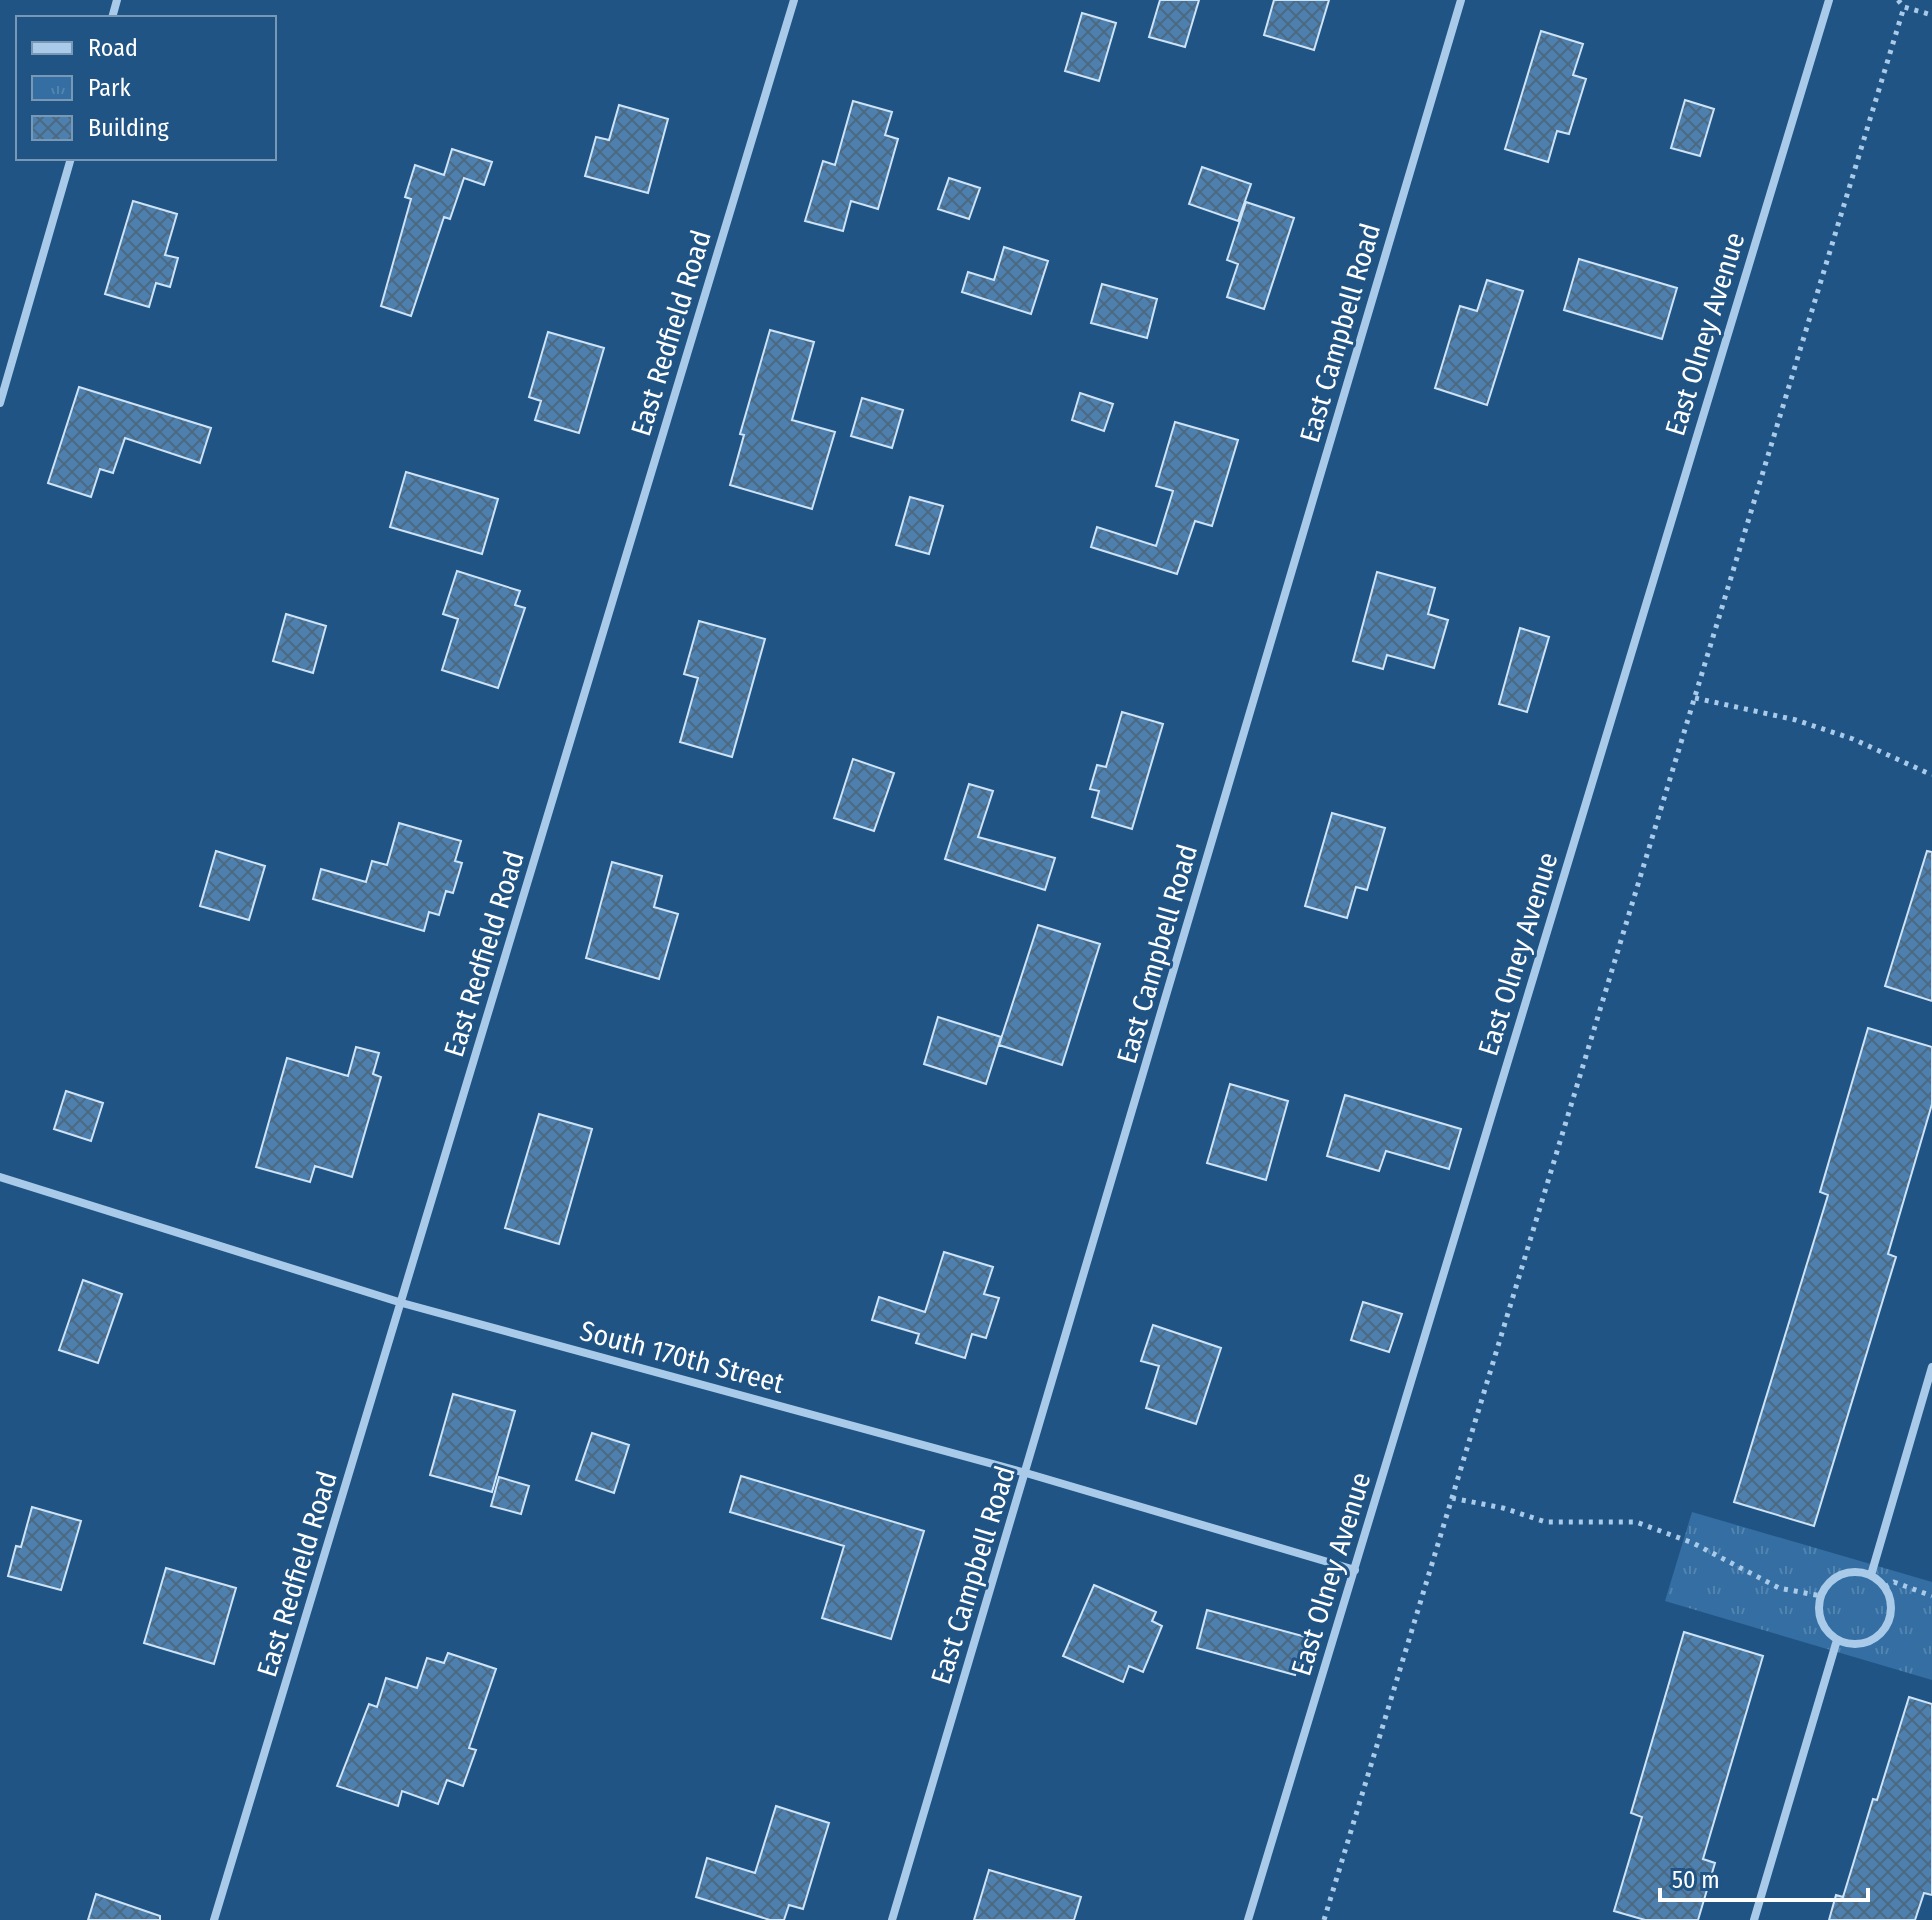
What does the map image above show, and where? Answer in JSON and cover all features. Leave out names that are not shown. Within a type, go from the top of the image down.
[{"type":"street","name":"East Redfield Road","points":[[214,1920],[794,0]]},
{"type":"street","name":"East Campbell Road","points":[[892,1920],[1461,0]]},
{"type":"street","name":"East Olney Avenue","points":[[1248,1920],[1829,0]]},
{"type":"street","points":[[0,403],[70,160]]},
{"type":"street","name":"South 170th Street","points":[[0,1177],[402,1303],[1026,1473],[1355,1570]]},
{"type":"street","points":[[1871,1575],[1932,1367]]},
{"type":"street","points":[[1853,1571],[1871,1575],[1885,1587],[1891,1608],[1884,1630],[1874,1639],[1852,1644],[1837,1640],[1823,1625],[1818,1607],[1821,1596],[1826,1586],[1840,1575],[1853,1571]]},
{"type":"street","points":[[1754,1920],[1837,1640]]},
{"type":"path","points":[[1898,0],[1904,7],[1932,15]]},
{"type":"path","points":[[1324,1920],[1904,7]]},
{"type":"path","points":[[1695,698],[1796,720],[1853,739],[1932,775]]},
{"type":"path","points":[[1452,1498],[1503,1508],[1546,1522],[1636,1522],[1693,1543],[1779,1588],[1821,1596]]},
{"type":"path","points":[[1885,1587],[1894,1582],[1932,1596]]},
{"type":"green space","points":[[1692,1512],[1932,1582],[1932,1680],[1665,1601]]},
{"type":"building","points":[[1160,0],[1199,0],[1185,47],[1149,37]]},
{"type":"building","points":[[1274,0],[1329,0],[1314,50],[1264,35]]},
{"type":"building","points":[[1082,13],[1116,23],[1099,81],[1065,71]]},
{"type":"building","points":[[1541,31],[1583,44],[1573,75],[1586,79],[1569,134],[1557,131],[1548,162],[1505,149]]},
{"type":"building","points":[[1685,100],[1714,109],[1700,156],[1671,148]]},
{"type":"building","points":[[853,101],[892,112],[885,135],[898,139],[878,209],[851,201],[843,231],[805,221],[823,161],[835,165]]},
{"type":"building","points":[[619,105],[668,119],[648,193],[585,176],[596,137],[609,140]]},
{"type":"building","points":[[452,149],[492,162],[484,185],[464,178],[450,219],[444,217],[411,316],[381,306],[411,199],[405,197],[415,165],[444,175]]},
{"type":"building","points":[[1202,167],[1251,184],[1238,221],[1189,204]]},
{"type":"building","points":[[949,178],[980,188],[969,219],[938,209]]},
{"type":"building","points":[[133,201],[177,214],[165,255],[178,258],[170,287],[156,283],[149,307],[105,294]]},
{"type":"building","points":[[1246,202],[1294,218],[1264,309],[1227,297],[1238,264],[1227,260]]},
{"type":"building","points":[[1004,247],[1048,261],[1031,314],[962,292],[968,272],[994,280]]},
{"type":"building","points":[[1579,259],[1677,288],[1662,339],[1564,310]]},
{"type":"building","points":[[1487,280],[1523,291],[1487,405],[1435,388],[1460,306],[1477,311]]},
{"type":"building","points":[[1102,284],[1157,299],[1147,338],[1091,323]]},
{"type":"building","points":[[770,330],[814,342],[792,420],[835,432],[812,509],[730,485],[744,435],[740,434]]},
{"type":"building","points":[[548,332],[604,348],[579,433],[535,420],[541,401],[529,397]]},
{"type":"building","points":[[79,387],[211,428],[200,463],[125,438],[113,473],[100,469],[91,497],[48,483]]},
{"type":"building","points":[[1080,393],[1113,404],[1104,431],[1072,420]]},
{"type":"building","points":[[862,398],[903,410],[892,448],[851,436]]},
{"type":"building","points":[[1175,422],[1238,440],[1212,526],[1195,521],[1177,574],[1091,547],[1097,527],[1156,546],[1173,491],[1156,486]]},
{"type":"building","points":[[406,472],[498,499],[482,554],[390,527]]},
{"type":"building","points":[[910,497],[943,506],[929,554],[896,545]]},
{"type":"building","points":[[457,571],[520,591],[515,605],[525,608],[498,688],[442,670],[458,619],[443,614]]},
{"type":"building","points":[[1377,572],[1435,588],[1428,614],[1448,620],[1434,668],[1387,655],[1383,669],[1353,661]]},
{"type":"building","points":[[286,614],[326,626],[313,673],[273,661]]},
{"type":"building","points":[[699,621],[765,639],[732,757],[680,742],[698,678],[684,674]]},
{"type":"building","points":[[1520,628],[1549,637],[1527,712],[1499,704]]},
{"type":"building","points":[[1122,712],[1163,724],[1132,829],[1092,817],[1099,791],[1090,789],[1097,765],[1106,767]]},
{"type":"building","points":[[853,759],[894,773],[874,831],[834,818]]},
{"type":"building","points":[[969,784],[993,791],[978,837],[1055,858],[1045,890],[945,859]]},
{"type":"building","points":[[1332,813],[1385,828],[1367,890],[1356,887],[1347,918],[1305,906]]},
{"type":"building","points":[[399,823],[461,841],[455,861],[462,863],[453,893],[446,891],[439,915],[429,912],[424,931],[313,899],[321,869],[366,882],[372,861],[387,865]]},
{"type":"building","points":[[216,851],[265,866],[249,920],[200,906]]},
{"type":"building","points":[[1927,851],[1932,852],[1932,1001],[1885,986]]},
{"type":"building","points":[[612,862],[662,876],[654,907],[678,914],[659,979],[586,958]]},
{"type":"building","points":[[1038,925],[1100,944],[1062,1065],[999,1045]]},
{"type":"building","points":[[938,1017],[1001,1037],[986,1084],[924,1064]]},
{"type":"building","points":[[1868,1028],[1932,1047],[1932,1104],[1888,1254],[1896,1257],[1814,1526],[1734,1502],[1828,1195],[1820,1192]]},
{"type":"building","points":[[356,1047],[379,1053],[373,1074],[381,1077],[352,1177],[315,1166],[310,1182],[256,1167],[287,1058],[348,1076]]},
{"type":"building","points":[[1230,1084],[1288,1101],[1266,1180],[1207,1163]]},
{"type":"building","points":[[66,1091],[103,1103],[91,1141],[54,1129]]},
{"type":"building","points":[[1345,1095],[1461,1129],[1449,1169],[1386,1151],[1379,1171],[1327,1156]]},
{"type":"building","points":[[539,1114],[592,1129],[559,1244],[505,1228]]},
{"type":"building","points":[[944,1252],[993,1267],[984,1294],[999,1298],[986,1338],[972,1334],[965,1358],[916,1343],[919,1334],[872,1320],[879,1297],[925,1312]]},
{"type":"building","points":[[83,1280],[122,1294],[98,1363],[59,1350]]},
{"type":"building","points":[[1363,1302],[1402,1314],[1389,1352],[1351,1340]]},
{"type":"building","points":[[1153,1325],[1221,1348],[1196,1424],[1146,1408],[1159,1366],[1141,1361]]},
{"type":"building","points":[[453,1394],[515,1411],[492,1492],[430,1475]]},
{"type":"building","points":[[592,1433],[629,1445],[614,1493],[576,1480]]},
{"type":"building","points":[[741,1476],[924,1531],[891,1639],[822,1618],[844,1546],[730,1512]]},
{"type":"building","points":[[499,1477],[529,1486],[521,1514],[491,1506]]},
{"type":"building","points":[[32,1507],[81,1521],[61,1590],[8,1576],[16,1546],[21,1547]]},
{"type":"building","points":[[166,1568],[236,1588],[214,1664],[144,1643]]},
{"type":"building","points":[[1094,1585],[1156,1612],[1152,1621],[1162,1626],[1143,1672],[1129,1666],[1123,1682],[1063,1656]]},
{"type":"building","points":[[1207,1610],[1306,1637],[1295,1675],[1197,1648]]},
{"type":"building","points":[[1684,1632],[1763,1656],[1703,1859],[1715,1863],[1698,1920],[1645,1920],[1614,1911],[1642,1817],[1631,1813]]},
{"type":"building","points":[[448,1653],[496,1669],[469,1748],[476,1750],[463,1786],[447,1780],[438,1804],[402,1791],[398,1806],[337,1786],[369,1704],[377,1707],[386,1678],[417,1688],[427,1658],[444,1663]]},
{"type":"building","points":[[1909,1697],[1932,1704],[1932,1895],[1924,1893],[1915,1920],[1829,1920],[1836,1895],[1843,1897]]},
{"type":"building","points":[[776,1806],[829,1823],[803,1909],[789,1905],[784,1920],[770,1920],[696,1897],[707,1858],[755,1873]]},
{"type":"building","points":[[989,1870],[1081,1897],[1074,1920],[974,1920]]},
{"type":"building","points":[[96,1894],[160,1916],[160,1920],[88,1920]]}]
